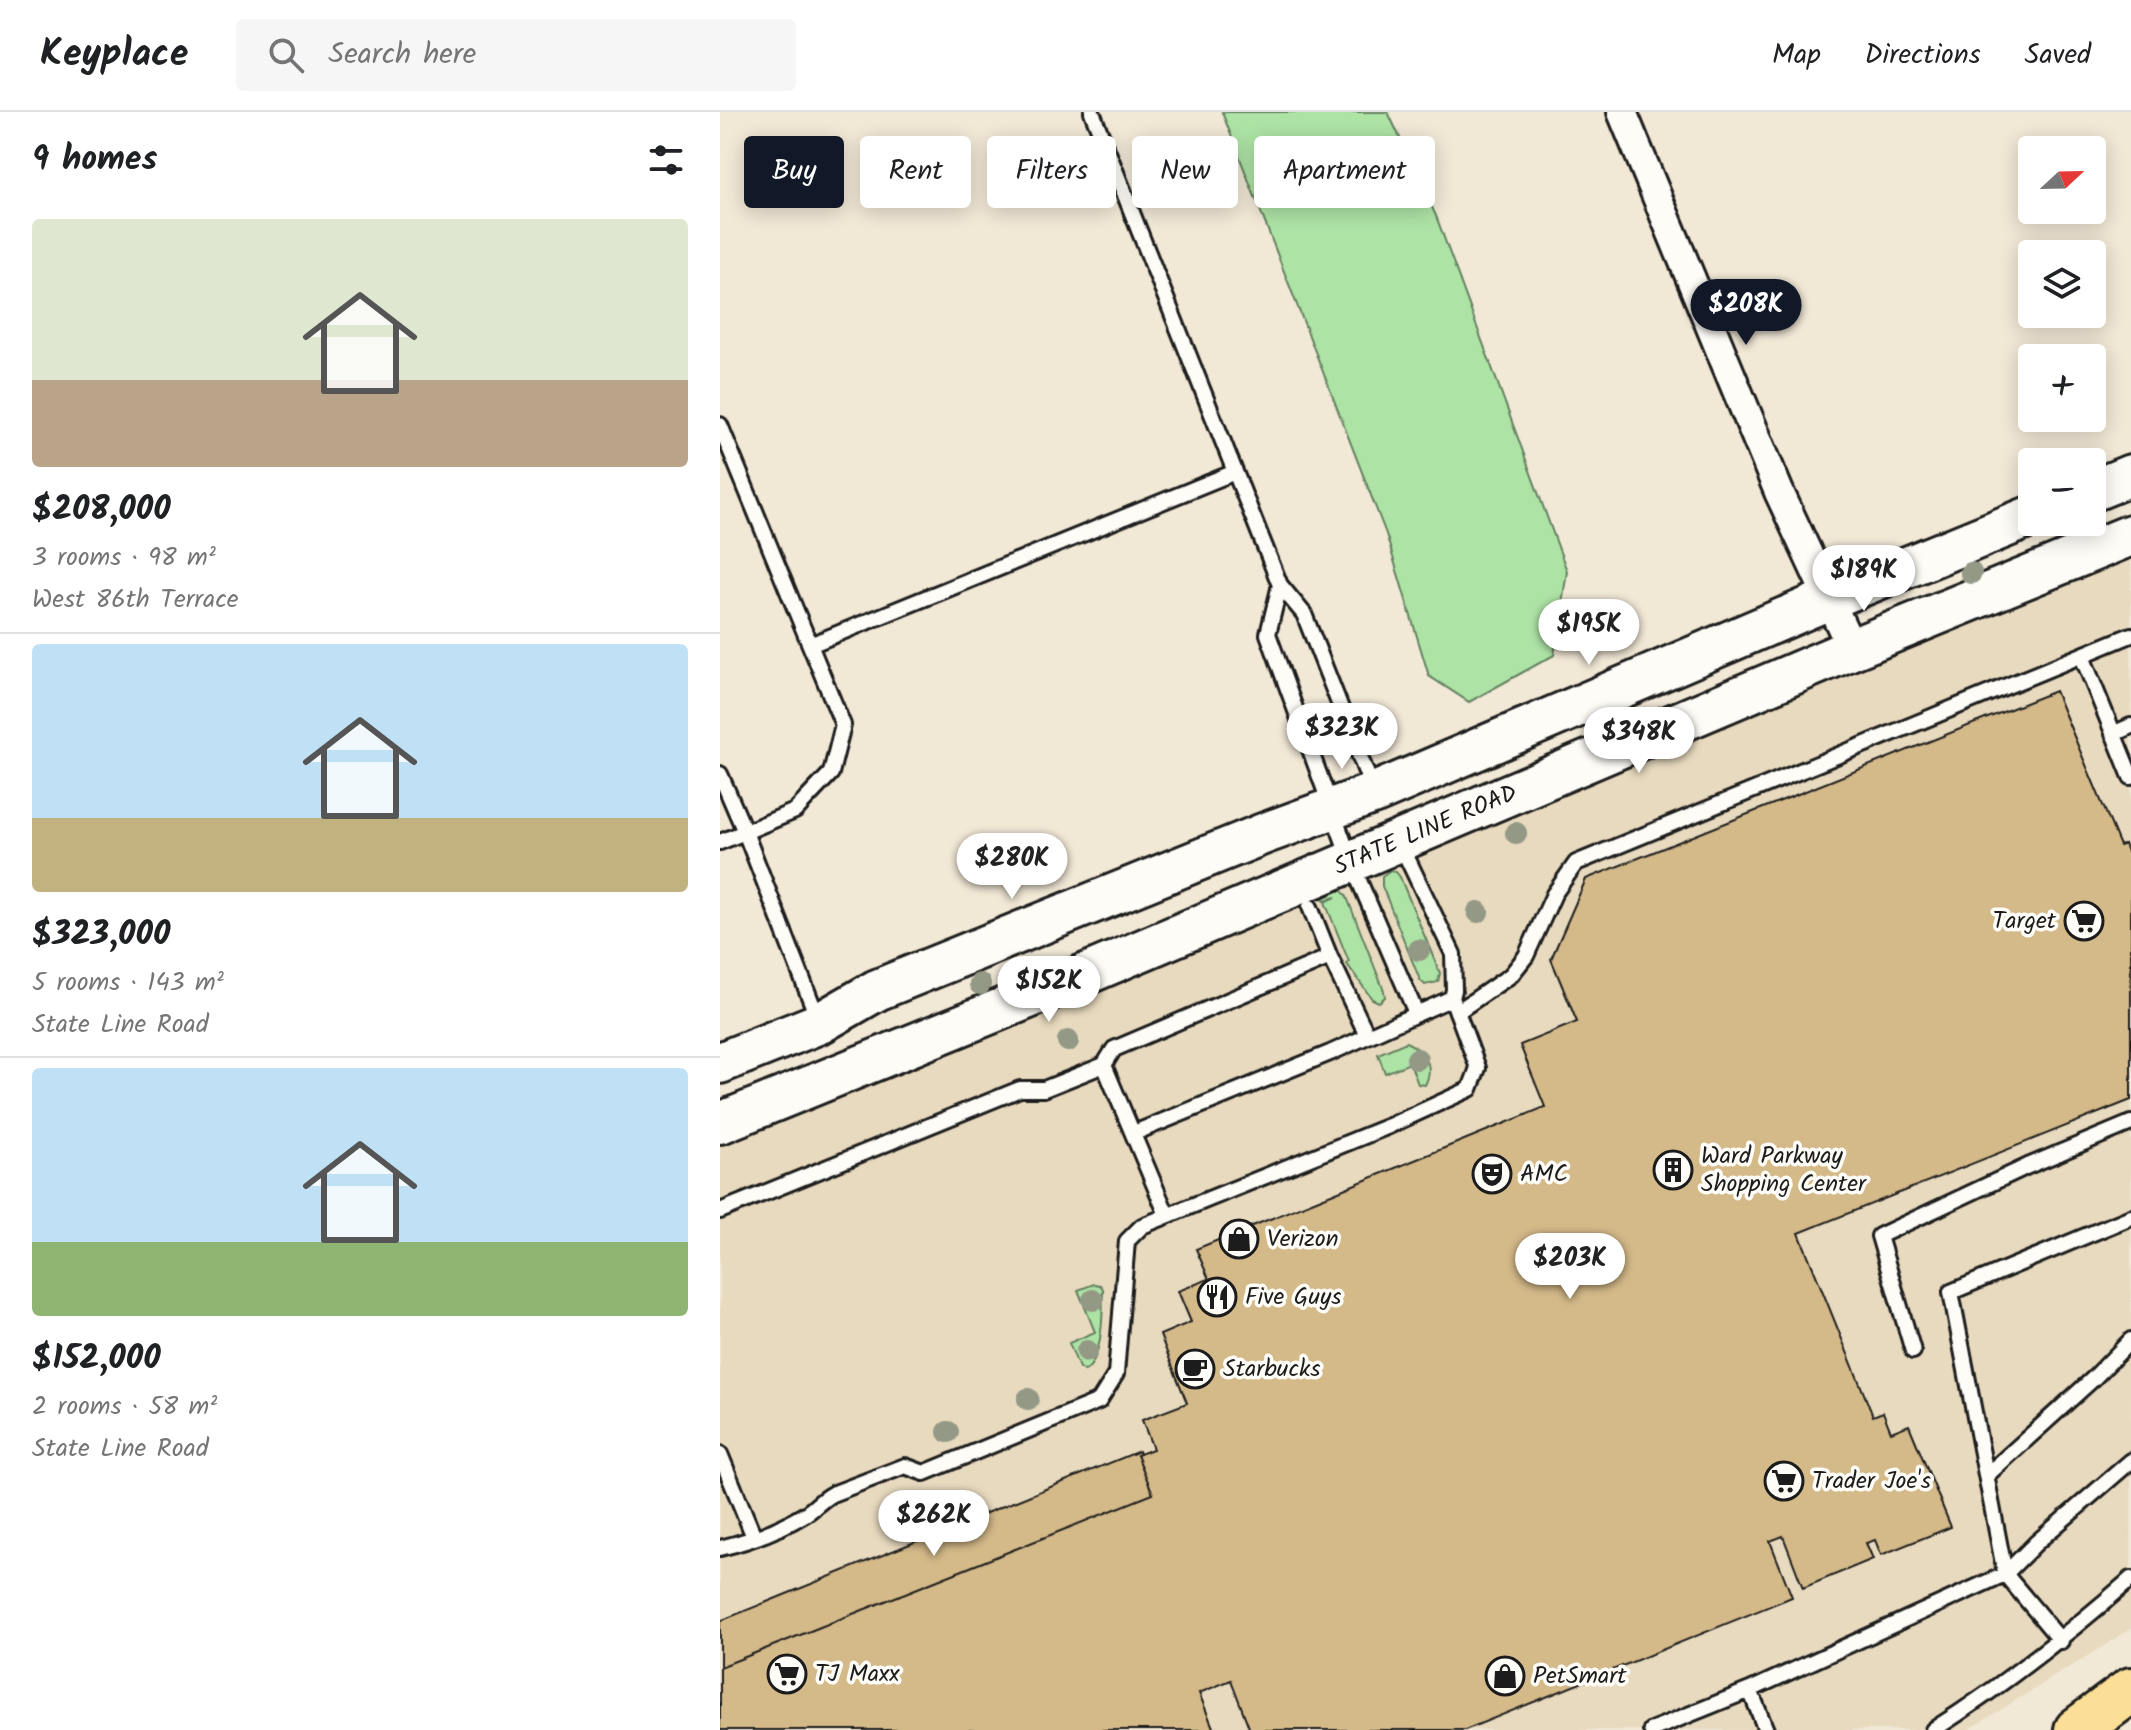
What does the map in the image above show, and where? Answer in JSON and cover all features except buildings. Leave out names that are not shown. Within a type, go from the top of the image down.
[{"type":"main road","points":[[2106,485],[2131,475]]},
{"type":"main road","points":[[720,1063],[820,1023],[877,990],[1375,793],[2018,522]]},
{"type":"main road","name":"STATE LINE ROAD","points":[[720,1123],[1039,994],[1852,649],[2131,535]]},
{"type":"main road","points":[[2077,1730],[2131,1690]]},
{"type":"street","points":[[1622,112],[1721,356],[1852,649]]},
{"type":"lane","points":[[1092,112],[1280,585],[1304,614],[1375,793]]},
{"type":"lane","points":[[720,425],[843,725],[831,773],[795,811],[720,842]]},
{"type":"lane","points":[[810,645],[1235,472]]},
{"type":"lane","points":[[1280,585],[1268,634],[1351,862],[1416,1013]]},
{"type":"lane","points":[[1134,1133],[1416,1013],[1454,1005],[1511,975],[1526,956],[1554,894],[1576,863],[2131,635]]},
{"type":"lane","points":[[2082,656],[2131,777]]},
{"type":"lane","points":[[2113,734],[2131,726]]},
{"type":"lane","points":[[720,774],[820,1023]]},
{"type":"lane","points":[[720,1548],[754,1537],[810,1511],[832,1494],[905,1466],[924,1473],[1099,1401],[1116,1374],[1127,1241],[1142,1226],[1389,1126],[1470,1089],[1478,1068],[1454,1005],[1453,954],[1400,842]]},
{"type":"lane","points":[[1310,907],[1367,1035]]},
{"type":"lane","points":[[720,1211],[1020,1089],[1044,1089],[1104,1065],[1114,1049],[1330,957]]},
{"type":"lane","points":[[1104,1065],[1167,1215]]},
{"type":"lane","points":[[1913,1351],[1879,1236],[2028,1166],[2131,1123]]},
{"type":"lane","points":[[2061,1641],[2005,1574],[1951,1292],[2131,1217]]},
{"type":"lane","points":[[1987,1475],[2094,1378],[2131,1340]]},
{"type":"lane","points":[[720,1454],[754,1537]]},
{"type":"lane","points":[[1651,1730],[1674,1726],[2005,1574],[2037,1542],[2131,1461]]},
{"type":"lane","points":[[1933,1730],[1990,1694],[2061,1641],[2131,1579]]},
{"type":"lane","points":[[1750,1690],[1766,1730]]},
{"type":"shaded area","name":"Ward Parkway Shopping Center","points":[[2131,542],[2131,1629],[1968,1730],[720,1730],[720,1141]]},
{"type":"green space","points":[[1222,112],[1388,112],[1399,136],[1254,136],[1254,194],[1238,153],[1238,136],[1231,136]]},
{"type":"green space","points":[[1259,208],[1432,208],[1567,571],[1554,655],[1469,702],[1429,676],[1386,534]]},
{"type":"green space","points":[[1389,871],[1396,872],[1400,877],[1440,973],[1438,982],[1425,985],[1420,980],[1382,886],[1382,876]]},
{"type":"green space","points":[[1338,887],[1346,895],[1384,991],[1385,997],[1379,1002],[1372,999],[1347,964],[1349,962],[1325,902],[1336,897],[1324,900],[1321,891]]},
{"type":"green space","points":[[1406,1042],[1426,1059],[1429,1071],[1425,1085],[1418,1084],[1410,1063],[1385,1073],[1378,1054]]},
{"type":"green space","points":[[1094,1284],[1103,1289],[1102,1321],[1099,1346],[1085,1371],[1079,1368],[1069,1343],[1095,1332],[1078,1290]]},
{"type":"place","name":"Target","points":[[2084,921]]},
{"type":"place","name":"Ward Parkway Shopping Center","points":[[1673,1170]]},
{"type":"place","name":"AMC","points":[[1492,1174]]},
{"type":"place","name":"Verizon","points":[[1239,1239]]},
{"type":"place","name":"Five Guys","points":[[1217,1297]]},
{"type":"place","name":"Starbucks","points":[[1195,1369]]},
{"type":"place","name":"Trader Joe's","points":[[1784,1481]]},
{"type":"place","name":"TJ Maxx","points":[[787,1674]]},
{"type":"place","name":"PetSmart","points":[[1505,1676]]}]
